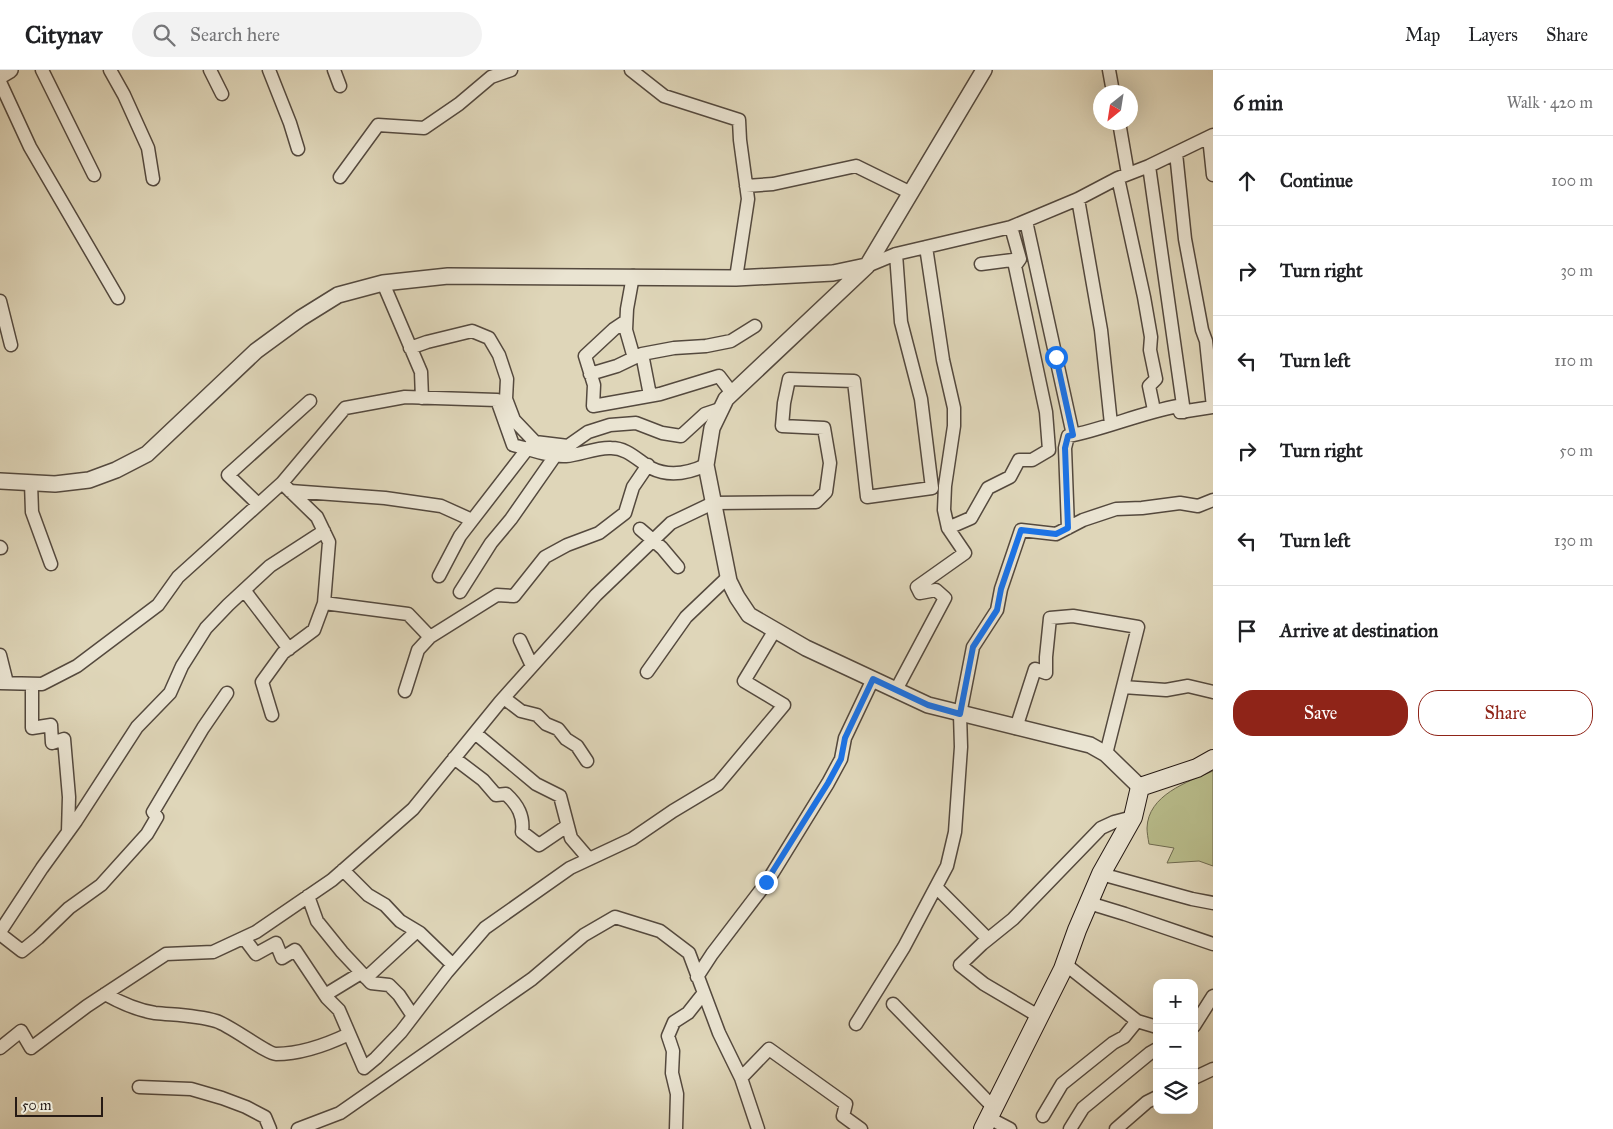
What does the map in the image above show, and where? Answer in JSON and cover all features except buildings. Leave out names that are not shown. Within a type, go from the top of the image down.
[{"type":"main road","points":[[989,1118],[1065,964],[1101,874],[1133,816],[1140,787],[1198,768],[1213,759]]},
{"type":"street","points":[[0,76],[10,70]]},
{"type":"street","points":[[42,70],[94,175]]},
{"type":"street","points":[[110,70],[124,95],[148,148],[153,179]]},
{"type":"street","points":[[210,70],[222,94]]},
{"type":"street","points":[[268,70],[290,123],[298,149]]},
{"type":"street","points":[[334,70],[340,86]]},
{"type":"street","points":[[340,177],[378,125],[424,128],[459,104],[491,77],[511,70]]},
{"type":"street","points":[[631,70],[664,96],[739,120],[748,199],[736,278]]},
{"type":"street","points":[[984,70],[867,266],[732,393],[720,409],[712,428],[706,464],[712,503],[728,577],[737,598],[749,615],[806,648],[928,705],[1090,745],[1106,754],[1140,787]]},
{"type":"street","points":[[1110,70],[1112,85]]},
{"type":"street","points":[[0,82],[30,147],[118,298]]},
{"type":"street","points":[[1120,130],[1123,176],[1151,337],[1150,350],[1156,379],[1150,386],[1154,410]]},
{"type":"street","points":[[0,481],[54,484],[89,480],[116,470],[147,454],[256,352],[301,318],[338,294],[383,284],[448,276],[736,278],[833,273],[867,266],[896,254],[1011,227],[1078,199],[1123,176],[1149,166],[1211,136],[1213,175]]},
{"type":"street","points":[[1068,528],[1065,448],[1068,436],[1154,410],[1178,406],[1180,412],[1184,412],[1213,407],[1206,341],[1202,330],[1185,238],[1176,153]]},
{"type":"street","points":[[746,186],[773,184],[856,166],[910,193]]},
{"type":"street","points":[[1149,166],[1184,412]]},
{"type":"street","points":[[1078,199],[1101,330],[1111,424]]},
{"type":"street","points":[[1026,221],[1073,435]]},
{"type":"street","points":[[1011,227],[1020,259]]},
{"type":"street","points":[[896,690],[945,598],[936,590],[920,593],[917,587],[964,553],[948,528],[944,510],[945,486],[952,450],[954,408],[943,360],[926,247]]},
{"type":"street","points":[[0,1048],[21,1032],[31,1048],[105,994],[166,954],[213,952],[256,932],[343,870],[413,808],[504,698],[596,595],[671,523],[712,503],[816,502],[826,492],[830,462],[824,428],[782,426],[789,379],[854,382],[867,497],[932,488],[920,399],[901,322],[896,254]]},
{"type":"street","points":[[980,264],[1020,259]]},
{"type":"street","points":[[948,528],[971,518],[988,488],[1010,477],[1019,460],[1032,460],[1049,450],[1046,412],[1015,266],[1020,259]]},
{"type":"street","points":[[633,276],[626,330],[638,356],[650,395]]},
{"type":"street","points":[[383,284],[421,372],[422,398]]},
{"type":"street","points":[[0,301],[12,345]]},
{"type":"street","points":[[626,320],[585,356],[594,385],[593,406],[660,394],[719,376],[732,393]]},
{"type":"street","points":[[590,374],[617,366],[638,356],[674,348],[706,346],[731,341],[755,326]]},
{"type":"street","points":[[410,348],[472,331],[489,338],[499,355],[506,379],[506,399],[514,420],[531,445],[555,456],[611,448],[633,454],[648,466],[673,474],[698,468],[706,464]]},
{"type":"street","points":[[0,655],[4,683],[42,684],[77,666],[158,605],[178,577],[258,504],[286,487],[345,408],[405,398],[498,400],[513,445],[568,446],[588,432],[610,425],[636,423],[662,433],[681,436],[705,414],[720,409]]},
{"type":"street","points":[[258,504],[228,475],[310,400]]},
{"type":"street","points":[[439,576],[460,536],[531,445]]},
{"type":"street","points":[[460,592],[491,543],[511,519],[555,456]]},
{"type":"street","points":[[404,691],[418,650],[430,637],[497,595],[514,596],[545,557],[567,545],[599,533],[625,513],[633,487],[648,466]]},
{"type":"street","points":[[31,483],[32,512],[51,564]]},
{"type":"street","points":[[286,487],[431,504],[441,506],[472,520]]},
{"type":"street","points":[[272,715],[262,682],[284,653],[314,630],[324,603],[329,542],[317,517],[286,487]]},
{"type":"street","points":[[856,1024],[904,947],[947,866],[954,832],[961,747],[960,714],[973,647],[997,610],[1001,589],[1021,530],[1056,534],[1083,520],[1116,508],[1142,508],[1180,503],[1198,506],[1213,500]]},
{"type":"street","points":[[640,529],[678,567]]},
{"type":"street","points":[[227,693],[203,728],[153,812],[157,817],[147,834],[101,885],[69,908],[22,951],[0,933],[137,727],[170,693],[182,666],[206,628],[270,566],[324,531]]},
{"type":"street","points":[[647,672],[686,617],[728,577]]},
{"type":"street","points":[[244,590],[289,649]]},
{"type":"street","points":[[324,603],[408,614],[430,637]]},
{"type":"street","points":[[1016,728],[1035,669],[1046,672],[1050,618],[1073,616],[1138,627],[1106,754]]},
{"type":"street","points":[[244,938],[256,954],[276,943],[282,958],[295,950],[325,995],[339,1010],[364,1068],[389,1045],[485,928],[570,868],[632,839],[718,784],[784,705],[744,681],[775,630]]},
{"type":"street","points":[[520,640],[532,666]]},
{"type":"street","points":[[697,976],[766,882],[828,783],[841,759],[845,738],[873,679]]},
{"type":"street","points":[[32,684],[32,728],[51,725],[52,743],[64,739],[69,797],[68,832]]},
{"type":"street","points":[[1123,687],[1166,690],[1188,686],[1213,692]]},
{"type":"street","points":[[504,698],[521,711],[537,715],[546,724],[558,729],[566,740],[577,746],[587,761]]},
{"type":"street","points":[[475,733],[536,784],[560,796],[571,838],[589,859]]},
{"type":"street","points":[[454,758],[483,780],[496,795],[506,794],[516,804],[523,822],[522,832],[539,845],[567,826]]},
{"type":"street","points":[[1040,1017],[984,984],[960,965],[1013,919],[1101,828],[1133,816]]},
{"type":"street","points":[[343,870],[368,895],[385,905],[400,921],[417,931],[453,965]]},
{"type":"street","points":[[1101,874],[1213,903]]},
{"type":"street","points":[[937,888],[988,939]]},
{"type":"street","points":[[308,896],[317,921],[363,976],[371,983],[389,985],[413,1016]]},
{"type":"street","points":[[1089,903],[1213,944]]},
{"type":"street","points":[[298,1129],[340,1113],[532,979],[584,935],[615,917],[660,931],[688,953],[719,1033],[741,1078],[758,1129]]},
{"type":"street","points":[[325,995],[363,976],[417,931]]},
{"type":"street","points":[[1065,964],[1137,1021],[1153,1026]]},
{"type":"street","points":[[105,994],[126,1006],[217,1021],[273,1054],[304,1051],[330,1043],[349,1034]]},
{"type":"street","points":[[676,1129],[677,1094],[672,1073],[673,1051],[668,1036],[674,1022],[688,1013],[703,994]]},
{"type":"street","points":[[1195,1024],[1213,996]]},
{"type":"street","points":[[893,1004],[989,1118],[1010,1129]]},
{"type":"street","points":[[1043,1116],[1062,1084],[1124,1036],[1137,1021]]},
{"type":"street","points":[[741,1078],[768,1049],[846,1104],[843,1116],[861,1129]]},
{"type":"street","points":[[1070,1129],[1083,1108],[1153,1051]]},
{"type":"street","points":[[1198,1076],[1213,1069]]},
{"type":"street","points":[[140,1087],[191,1089],[222,1098],[265,1117],[270,1129]]},
{"type":"street","points":[[1116,1129],[1153,1099]]},
{"type":"green space","points":[[1213,771],[1213,866],[1199,861],[1167,863],[1174,848],[1149,844],[1147,828],[1149,817],[1154,807],[1161,798],[1171,791]]},
{"type":"route","points":[[766,882],[808,817],[841,759],[845,738],[873,679],[928,705],[960,714],[973,647],[997,610],[1001,589],[1021,530],[1056,534],[1068,528],[1065,448],[1068,436],[1073,435],[1056,357]]}]
